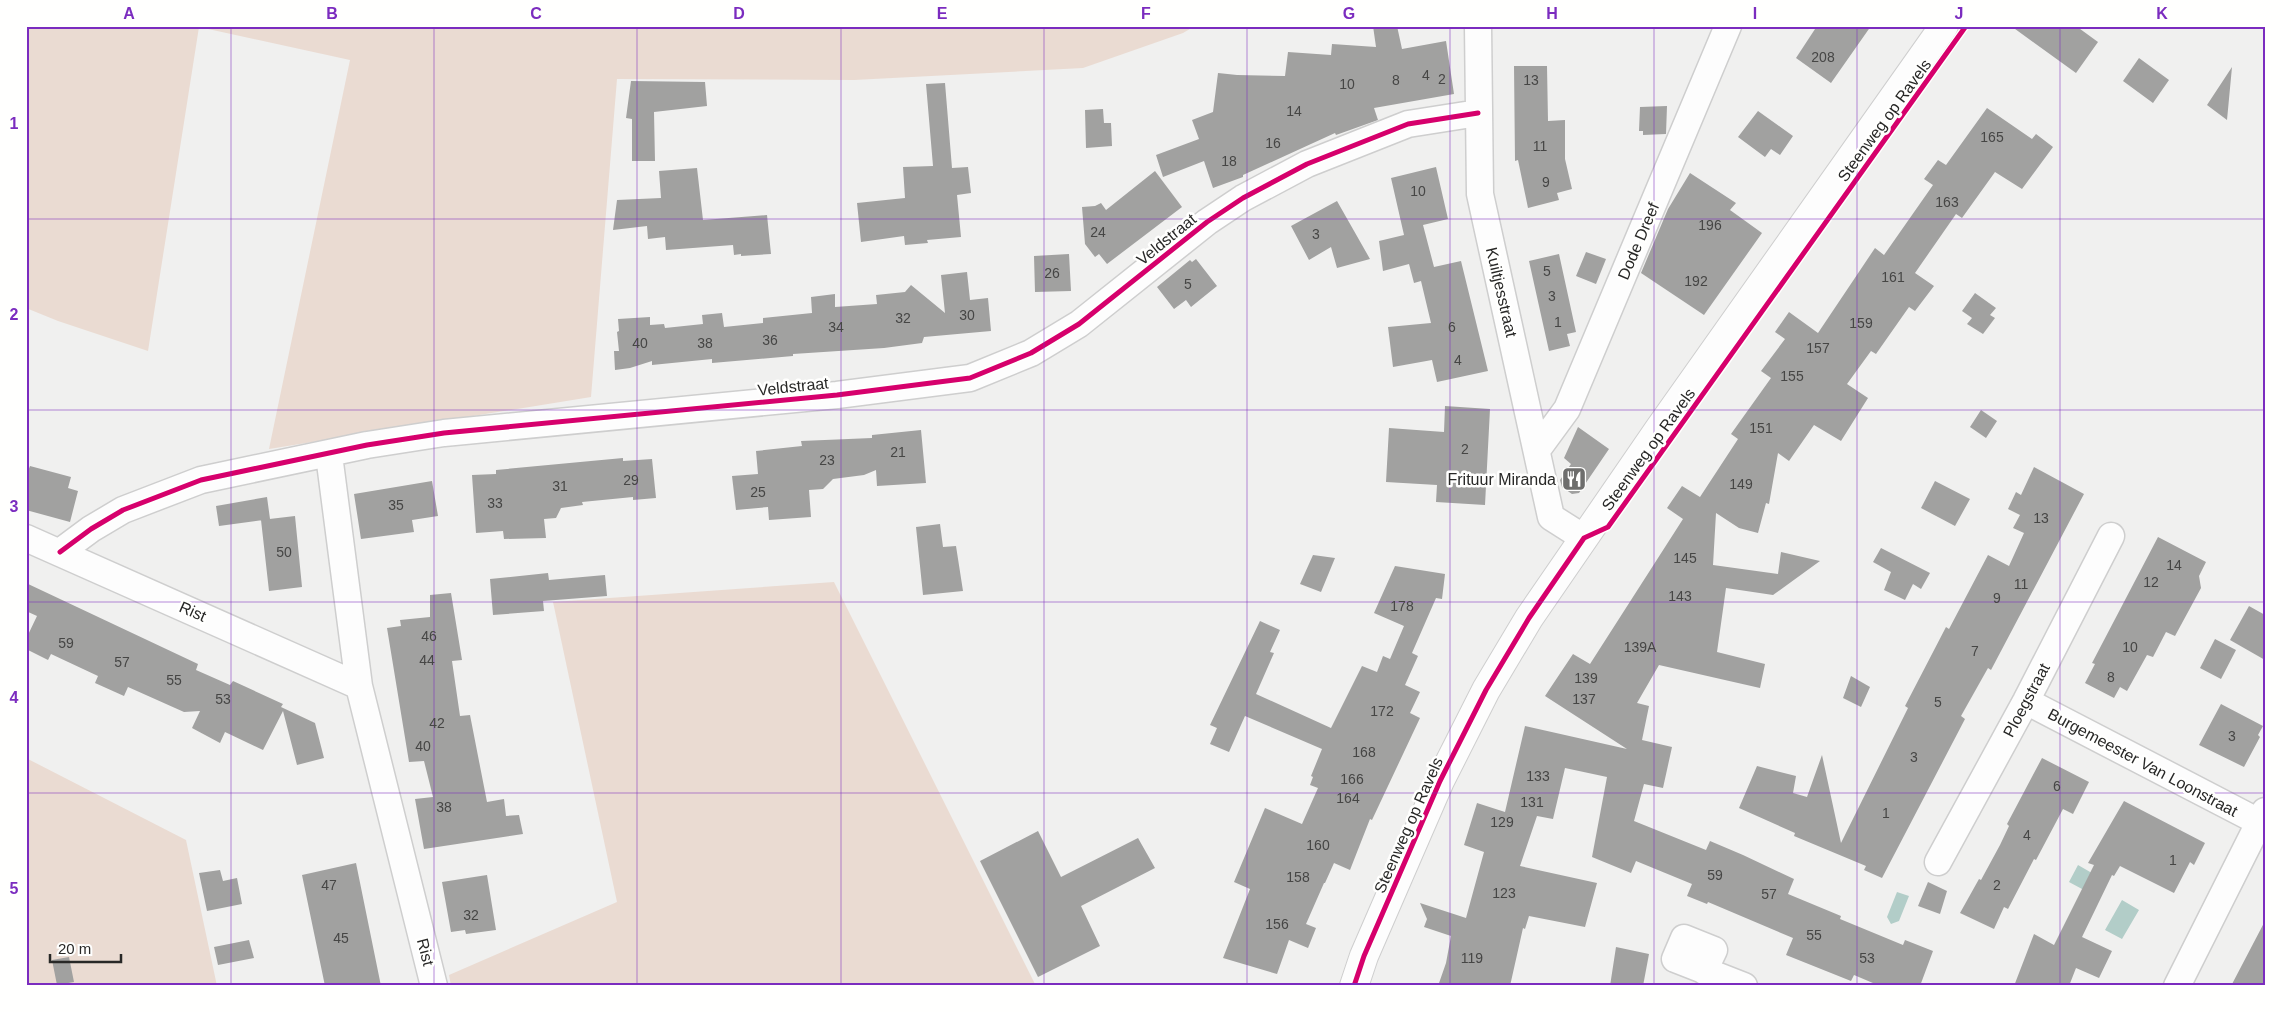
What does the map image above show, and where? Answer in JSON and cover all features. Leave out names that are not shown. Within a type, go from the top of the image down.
[{"type":"main road","name":"Steenweg op Ravels","points":[[1354,986],[1364,956],[1440,781],[1486,690],[1529,618],[1944,26]]},
{"type":"street","name":"Kuiltjesstraat","points":[[1478,26],[1480,194],[1550,517],[1584,538]]},
{"type":"street","name":"Dode Dreef","points":[[1537,450],[1567,409],[1728,26]]},
{"type":"street","name":"Veldstraat","points":[[60,552],[123,510],[201,480],[367,446],[444,433],[837,395],[970,378],[1032,353],[1079,324],[1207,222],[1243,198],[1307,164],[1408,124],[1478,113]]},
{"type":"street","name":"Rist","points":[[329,455],[358,686],[434,986]]},
{"type":"street","name":"Ploegstraat","points":[[1938,862],[2026,701],[2111,536]]},
{"type":"street","name":"Rist","points":[[26,538],[358,686]]},
{"type":"street","name":"Burgemeester Van Loonstraat","points":[[2026,701],[2262,817],[2177,986]]},
{"type":"street","points":[[1704,970],[1744,986]]},
{"type":"shaded area","points":[[26,26],[1195,26],[1183,33],[1083,68],[854,80],[617,79],[591,397],[269,449],[350,60],[199,27],[148,351],[58,321],[26,308]]},
{"type":"shaded area","points":[[834,582],[1036,986],[451,986],[449,975],[617,902],[553,602]]},
{"type":"shaded area","points":[[26,758],[186,840],[217,986],[26,986]]},
{"type":"water","points":[[2078,865],[2104,880],[2095,896],[2069,882]]},
{"type":"water","points":[[1897,892],[1909,896],[1899,921],[1891,924],[1887,917]]},
{"type":"water","points":[[2122,900],[2139,910],[2122,939],[2105,930]]},
{"type":"building","points":[[1373,26],[1397,26],[1402,49],[1446,41],[1454,94],[1374,108],[1378,120],[1336,135],[1335,133],[1243,175],[1243,177],[1213,188],[1204,161],[1163,177],[1156,155],[1199,139],[1192,120],[1213,112],[1218,73],[1285,76],[1288,52],[1331,55],[1332,44],[1376,47]]},
{"type":"building","points":[[1817,26],[1871,26],[1831,83],[1796,58]]},
{"type":"building","points":[[2011,26],[2076,26],[2098,42],[2076,73]]},
{"type":"building","points":[[2139,58],[2169,80],[2153,103],[2123,81]]},
{"type":"building","points":[[1514,66],[1547,66],[1548,121],[1565,120],[1565,159],[1572,189],[1557,193],[1559,200],[1528,208],[1518,160],[1515,161]]},
{"type":"building","points":[[2232,67],[2227,120],[2207,105]]},
{"type":"building","points":[[631,81],[705,82],[707,106],[654,112],[655,161],[632,161],[632,119],[626,118]]},
{"type":"building","points":[[945,83],[952,168],[968,167],[971,193],[957,195],[961,237],[927,240],[928,243],[905,245],[904,236],[861,242],[857,203],[905,198],[903,167],[933,166],[926,84]]},
{"type":"building","points":[[1667,106],[1666,134],[1643,135],[1643,131],[1639,131],[1640,107]]},
{"type":"building","points":[[1987,108],[2032,139],[2036,134],[2053,147],[2022,189],[1995,172],[1962,218],[1956,214],[1915,273],[1934,286],[1915,311],[1909,307],[1876,354],[1871,351],[1847,384],[1868,398],[1841,441],[1814,425],[1789,461],[1778,453],[1769,504],[1766,503],[1758,533],[1739,528],[1716,513],[1713,565],[1778,574],[1781,552],[1820,561],[1773,595],[1726,588],[1717,652],[1765,664],[1760,688],[1659,665],[1637,703],[1649,706],[1642,740],[1672,747],[1663,788],[1644,784],[1634,821],[1706,850],[1710,841],[1743,855],[1794,879],[1788,894],[1841,916],[1840,919],[1903,945],[1905,940],[1933,951],[1920,986],[1880,986],[1854,975],[1851,981],[1786,955],[1793,938],[1708,902],[1707,904],[1687,896],[1692,884],[1636,861],[1631,873],[1592,857],[1607,777],[1565,768],[1553,819],[1537,816],[1520,866],[1597,883],[1585,927],[1529,916],[1525,929],[1523,928],[1510,986],[1438,986],[1446,963],[1451,936],[1424,927],[1427,919],[1420,903],[1466,918],[1484,852],[1464,845],[1477,803],[1505,812],[1525,726],[1627,749],[1545,696],[1573,654],[1590,664],[1683,519],[1667,508],[1682,486],[1700,497],[1738,439],[1731,434],[1771,378],[1761,371],[1785,339],[1775,332],[1789,312],[1818,333],[1875,248],[1884,255],[1933,185],[1924,179],[1938,160],[1946,165]]},
{"type":"building","points":[[1103,109],[1104,123],[1111,123],[1112,146],[1086,148],[1085,110]]},
{"type":"building","points":[[1758,111],[1793,136],[1780,155],[1771,149],[1765,157],[1738,137]]},
{"type":"building","points":[[1436,167],[1448,219],[1423,225],[1434,267],[1461,261],[1488,371],[1437,382],[1432,360],[1393,367],[1388,327],[1431,323],[1421,281],[1414,283],[1409,264],[1383,271],[1379,241],[1404,235],[1391,178]]},
{"type":"building","points":[[697,168],[703,220],[767,215],[771,254],[734,255],[733,245],[666,250],[665,237],[648,239],[647,226],[613,230],[617,200],[661,198],[659,171]]},
{"type":"building","points":[[1155,171],[1182,207],[1107,264],[1099,254],[1095,257],[1085,244],[1082,207],[1095,206],[1101,203],[1106,210]]},
{"type":"building","points":[[1690,173],[1736,203],[1730,210],[1762,233],[1704,315],[1641,273],[1668,209]]},
{"type":"building","points":[[1337,201],[1370,259],[1337,268],[1331,247],[1309,260],[1291,226]]},
{"type":"building","points":[[1586,252],[1606,259],[1596,284],[1576,276]]},
{"type":"building","points":[[1069,254],[1071,291],[1035,292],[1034,256]]},
{"type":"building","points":[[1559,254],[1576,332],[1567,334],[1570,346],[1549,351],[1529,261]]},
{"type":"building","points":[[1196,259],[1217,286],[1191,307],[1186,300],[1174,309],[1157,287],[1190,260],[1192,262]]},
{"type":"building","points":[[967,272],[970,300],[988,298],[991,331],[924,337],[922,343],[884,348],[793,354],[793,356],[712,363],[712,359],[652,365],[652,361],[630,368],[615,370],[614,351],[619,351],[618,319],[650,317],[650,325],[664,324],[665,328],[703,324],[702,315],[722,313],[724,327],[763,323],[763,318],[812,313],[811,297],[835,294],[835,307],[877,304],[876,295],[905,292],[911,285],[945,313],[941,275]]},
{"type":"building","points":[[1975,293],[1996,308],[1990,315],[1995,318],[1983,334],[1967,324],[1972,318],[1962,311]]},
{"type":"building","points":[[1445,406],[1490,409],[1485,505],[1436,502],[1437,485],[1386,482],[1389,428],[1444,432]]},
{"type":"building","points":[[1981,410],[1997,421],[1986,438],[1970,427]]},
{"type":"building","points":[[1578,427],[1609,449],[1579,493],[1572,494],[1562,487],[1560,480],[1571,464],[1564,458]]},
{"type":"building","points":[[921,430],[926,483],[877,486],[876,470],[864,475],[833,479],[823,489],[809,490],[811,517],[769,520],[768,507],[736,510],[732,476],[758,474],[756,451],[802,446],[801,441],[872,438],[872,435]]},
{"type":"building","points":[[623,458],[623,461],[652,459],[656,498],[633,500],[633,497],[582,502],[583,505],[561,508],[556,518],[544,519],[546,538],[504,539],[503,531],[476,533],[472,475],[496,474],[496,470]]},
{"type":"building","points":[[30,466],[71,477],[68,488],[78,491],[70,522],[26,510],[26,476]]},
{"type":"building","points":[[2034,467],[2084,494],[1991,670],[1988,668],[1961,716],[1965,719],[1882,878],[1864,870],[1866,866],[1794,836],[1795,833],[1739,808],[1757,766],[1796,776],[1793,793],[1807,797],[1822,755],[1841,843],[1908,708],[1905,706],[1946,627],[1949,629],[1988,555],[2009,566],[2024,533],[2013,528],[2020,515],[2008,509],[2016,492],[2021,495]]},
{"type":"building","points":[[432,481],[438,516],[412,520],[414,532],[361,539],[354,494]]},
{"type":"building","points":[[1935,481],[1970,499],[1955,526],[1921,508]]},
{"type":"building","points":[[267,497],[270,519],[219,526],[216,506]]},
{"type":"building","points":[[295,516],[302,587],[269,591],[261,520]]},
{"type":"building","points":[[940,524],[943,547],[956,546],[963,591],[923,595],[916,527]]},
{"type":"building","points":[[2158,537],[2206,562],[2199,576],[2201,588],[2175,636],[2166,632],[2153,657],[2147,655],[2127,691],[2120,687],[2114,698],[2085,683],[2095,664],[2092,663]]},
{"type":"building","points":[[1881,548],[1930,573],[1921,589],[1913,584],[1905,600],[1884,590],[1891,572],[1873,562]]},
{"type":"building","points":[[1313,555],[1335,558],[1321,592],[1300,584]]},
{"type":"building","points":[[1395,566],[1445,574],[1442,599],[1436,598],[1412,653],[1418,656],[1405,685],[1420,692],[1410,713],[1420,718],[1372,820],[1370,819],[1350,870],[1334,863],[1324,883],[1306,924],[1316,928],[1308,948],[1289,940],[1277,974],[1223,958],[1250,889],[1234,882],[1265,808],[1302,824],[1318,788],[1310,785],[1313,777],[1311,776],[1322,749],[1245,716],[1229,752],[1210,744],[1217,728],[1210,725],[1260,621],[1280,630],[1270,652],[1274,653],[1256,694],[1331,728],[1362,666],[1377,672],[1383,656],[1390,659],[1404,626],[1374,613]]},
{"type":"building","points":[[548,573],[549,580],[605,575],[607,596],[543,601],[544,611],[493,615],[490,579]]},
{"type":"building","points":[[26,583],[198,664],[196,670],[230,685],[233,681],[283,704],[281,707],[315,723],[324,758],[297,765],[283,711],[263,750],[225,732],[220,743],[192,728],[200,711],[184,712],[128,687],[124,696],[95,683],[98,676],[51,654],[48,660],[26,649],[26,639],[37,616],[26,611]]},
{"type":"building","points":[[451,593],[462,660],[452,661],[460,716],[470,715],[487,802],[504,799],[506,816],[519,815],[523,834],[424,849],[415,799],[433,797],[424,761],[409,762],[387,628],[401,626],[400,620],[430,617],[430,595]]},
{"type":"building","points":[[2249,606],[2265,615],[2265,660],[2230,640]]},
{"type":"building","points":[[2215,639],[2236,650],[2221,679],[2200,668]]},
{"type":"building","points":[[1851,676],[1870,687],[1861,707],[1843,698]]},
{"type":"building","points":[[2221,704],[2263,726],[2258,735],[2260,737],[2244,767],[2199,745]]},
{"type":"building","points":[[2042,758],[2089,782],[2073,814],[2063,809],[2008,909],[2004,907],[1994,929],[1960,913],[2000,845],[2009,826],[2007,824]]},
{"type":"building","points":[[2124,801],[2205,843],[2194,865],[2190,862],[2174,893],[2120,866],[2114,876],[2112,875],[2082,937],[2112,951],[2099,978],[2076,968],[2069,986],[2014,986],[2034,934],[2054,945],[2094,865],[2088,863]]},
{"type":"building","points":[[1038,831],[1061,877],[1138,838],[1155,868],[1081,906],[1100,946],[1038,977],[980,861]]},
{"type":"building","points":[[356,863],[381,986],[325,986],[302,875]]},
{"type":"building","points":[[220,870],[223,881],[237,878],[242,904],[207,911],[199,873]]},
{"type":"building","points":[[487,875],[496,930],[466,934],[465,930],[451,932],[442,882]]},
{"type":"building","points":[[1928,882],[1947,891],[1940,914],[1918,906]]},
{"type":"building","points":[[2265,921],[2265,986],[2231,986]]},
{"type":"building","points":[[249,940],[254,958],[218,965],[214,947]]},
{"type":"building","points":[[1616,947],[1649,954],[1643,986],[1610,986]]},
{"type":"building","points":[[69,957],[74,982],[57,985],[52,960]]},
{"type":"cycle path","points":[[1354,986],[1364,956],[1440,781],[1486,690],[1529,618],[1584,538],[1608,527],[1966,26]]},
{"type":"cycle path","points":[[60,552],[91,529],[123,510],[201,480],[367,445],[444,433],[837,395],[970,378],[1031,353],[1079,324],[1207,222],[1243,198],[1307,164],[1408,124],[1478,113]]},
{"type":"place","name":"Frituur Miranda","points":[[1574,479]]}]
